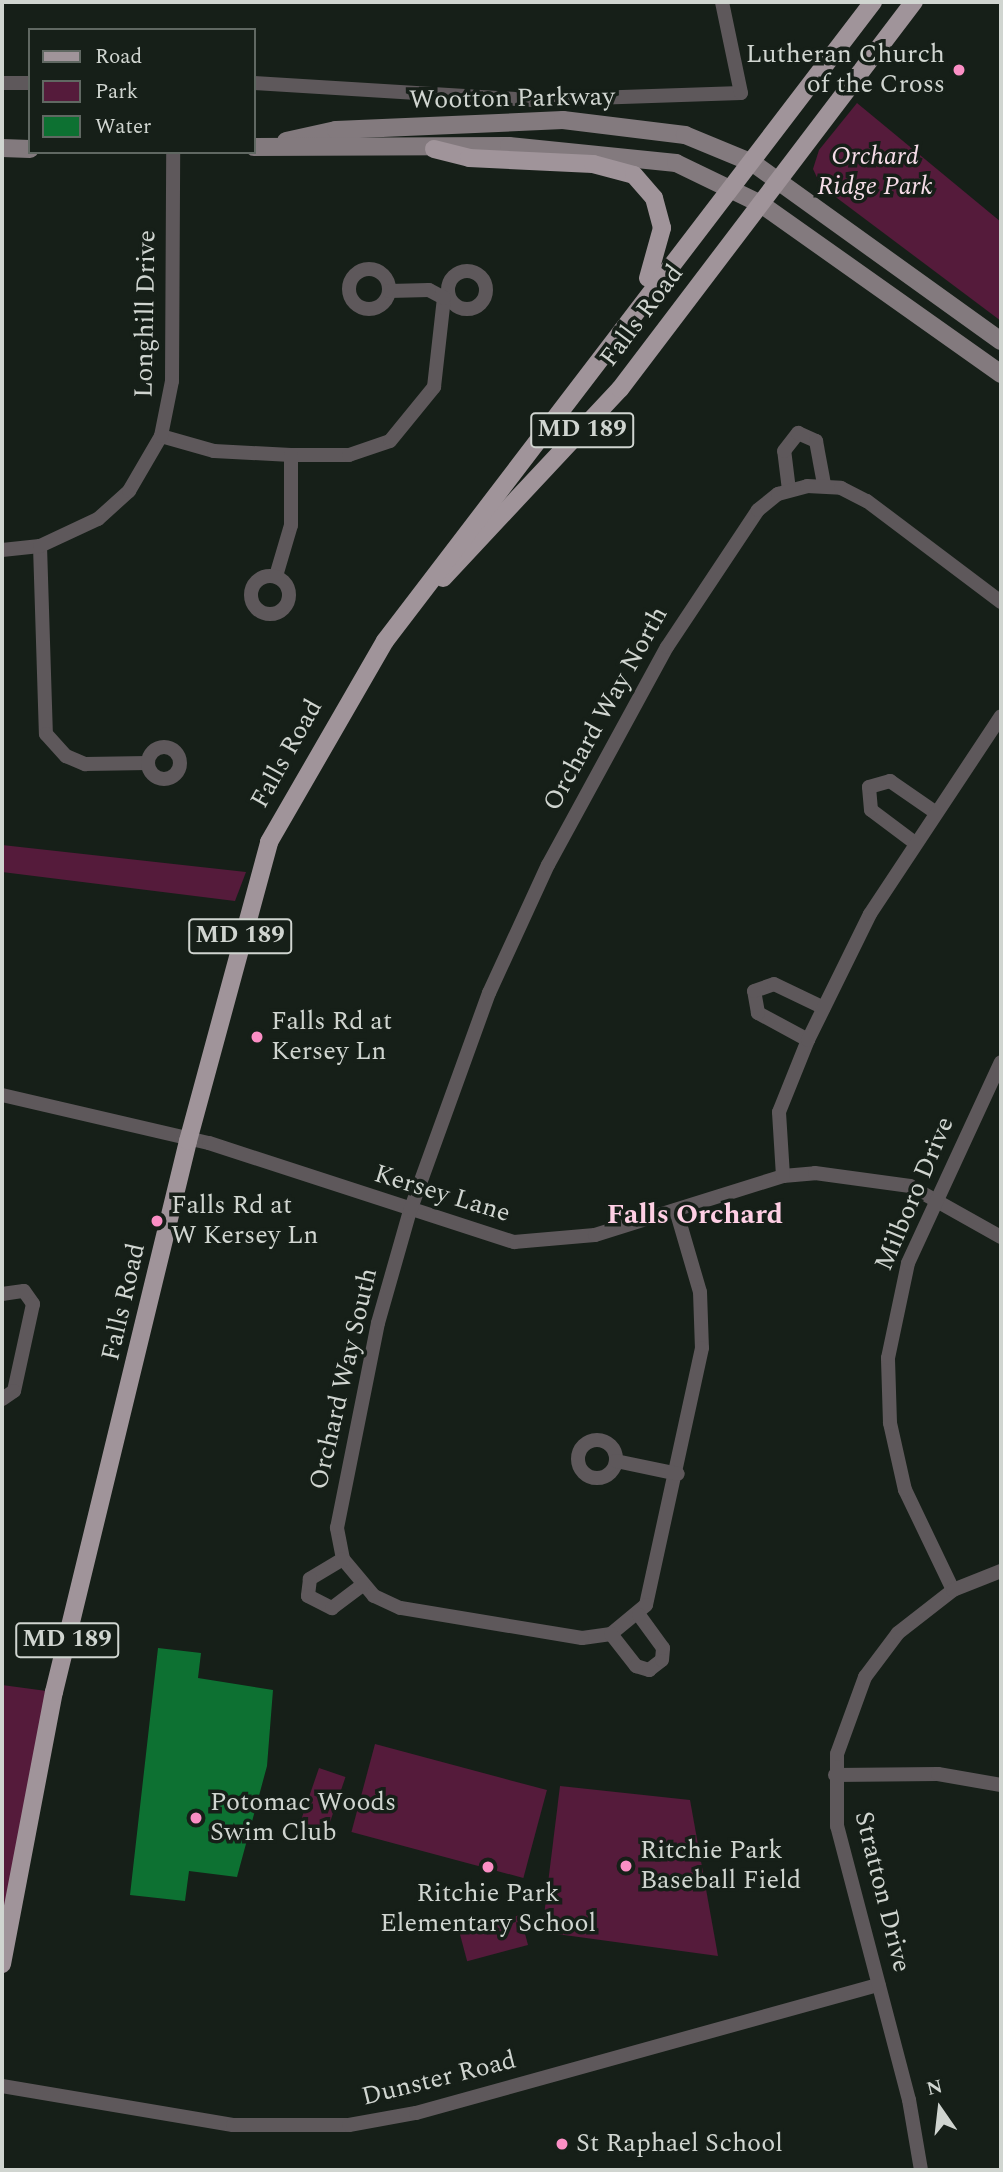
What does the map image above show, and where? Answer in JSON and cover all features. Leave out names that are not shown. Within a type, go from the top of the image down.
[{"type":"main road","name":"Falls Road","points":[[2,1964],[54,1692],[188,1140],[269,842],[385,640],[624,322],[729,186],[753,163],[873,2]]},
{"type":"main road","name":"Falls Road","points":[[385,640],[620,389],[914,2]]},
{"type":"main road","name":"Wootton Parkway","points":[[256,147],[336,130],[563,120],[685,135],[753,163],[1001,341]]},
{"type":"main road","name":"Wootton Parkway","points":[[256,147],[434,149],[509,146],[617,154],[676,163],[729,186],[761,204],[1001,374]]},
{"type":"main road","points":[[2,149],[28,149]]},
{"type":"main road","points":[[434,149],[469,158],[600,165],[643,183],[659,207],[663,240],[624,322]]},
{"type":"street","points":[[256,83],[533,100],[741,93],[722,2]]},
{"type":"street","points":[[2,83],[28,83]]},
{"type":"street","name":"Longhill Drive","points":[[2,550],[40,545],[98,519],[141,475],[161,436],[172,381],[173,154]]},
{"type":"street","points":[[161,436],[214,452],[291,455],[362,453],[401,431],[439,375],[446,297],[429,290],[389,291]]},
{"type":"street","points":[[789,490],[784,451],[798,433],[816,441],[824,484],[867,501],[1001,602]]},
{"type":"street","points":[[276,576],[291,525],[291,455]]},
{"type":"street","name":"Orchard Way North","points":[[410,1211],[489,993],[612,741],[754,516],[789,490],[824,484]]},
{"type":"street","points":[[40,545],[46,734],[66,756],[85,764],[148,763]]},
{"type":"street","points":[[783,1176],[779,1112],[808,1040],[870,914],[1001,716]]},
{"type":"street","points":[[915,843],[871,810],[869,787],[890,781],[936,812]]},
{"type":"street","points":[[808,1040],[758,1013],[754,991],[774,984],[824,1008]]},
{"type":"street","name":"Milboro Drive","points":[[953,1590],[905,1490],[888,1390],[898,1296],[936,1199],[1001,1062]]},
{"type":"street","name":"Kersey Lane","points":[[2,1095],[188,1140],[489,1237],[541,1243],[676,1210],[783,1176],[852,1174],[911,1186],[1001,1237]]},
{"type":"street","points":[[639,1615],[663,1648],[662,1660],[649,1670],[636,1666],[611,1634],[639,1615],[655,1579],[678,1474],[704,1323],[676,1210]]},
{"type":"street","name":"Orchard Way South","points":[[410,1211],[342,1486],[337,1528],[343,1559],[362,1585],[400,1608],[569,1636],[611,1634]]},
{"type":"street","points":[[2,1294],[24,1291],[33,1304],[14,1391],[2,1399]]},
{"type":"street","points":[[616,1461],[678,1474]]},
{"type":"street","points":[[343,1559],[310,1579],[308,1596],[332,1608],[362,1585]]},
{"type":"street","name":"Stratton Drive","points":[[921,2170],[879,1985],[837,1826],[835,1774],[843,1728],[875,1661],[911,1621],[953,1590],[1001,1571]]},
{"type":"street","points":[[835,1774],[938,1774],[1001,1785]]},
{"type":"street","name":"Dunster Road","points":[[2,2086],[233,2125],[349,2126],[416,2113],[879,1985]]},
{"type":"green space","name":"Orchard Ridge Park","points":[[857,103],[1001,222],[1001,321],[821,186],[813,169],[819,150]]},
{"type":"green space","points":[[2,845],[246,872],[235,901],[2,872]]},
{"type":"green space","points":[[2,1685],[54,1692],[2,1964]]},
{"type":"green space","points":[[375,1744],[547,1790],[523,1878],[351,1832]]},
{"type":"green space","points":[[319,1768],[345,1777],[325,1837],[298,1828]]},
{"type":"green space","name":"Ritchie Park Baseball Field","points":[[560,1786],[690,1800],[718,1956],[542,1932]]},
{"type":"green space","points":[[520,1915],[528,1945],[467,1961],[459,1931]]},
{"type":"water","name":"Potomac Woods Swim Club","points":[[158,1648],[201,1653],[198,1678],[273,1690],[267,1766],[237,1877],[189,1871],[185,1901],[130,1895]]},
{"type":"place","name":"Lutheran Church of the Cross","points":[[959,70]]},
{"type":"place","name":"Falls Rd at Kersey Ln","points":[[257,1037]]},
{"type":"place","name":"Falls Rd at W Kersey Ln","points":[[157,1221]]},
{"type":"place","name":"Potomac Woods Swim Club","points":[[196,1818]]},
{"type":"place","name":"Ritchie Park Baseball Field","points":[[626,1866]]},
{"type":"place","name":"Ritchie Park Elementary School","points":[[488,1867]]},
{"type":"place","name":"St Raphael School","points":[[562,2144]]},
{"type":"district","name":"Falls Orchard","points":[[695,1215]]}]
